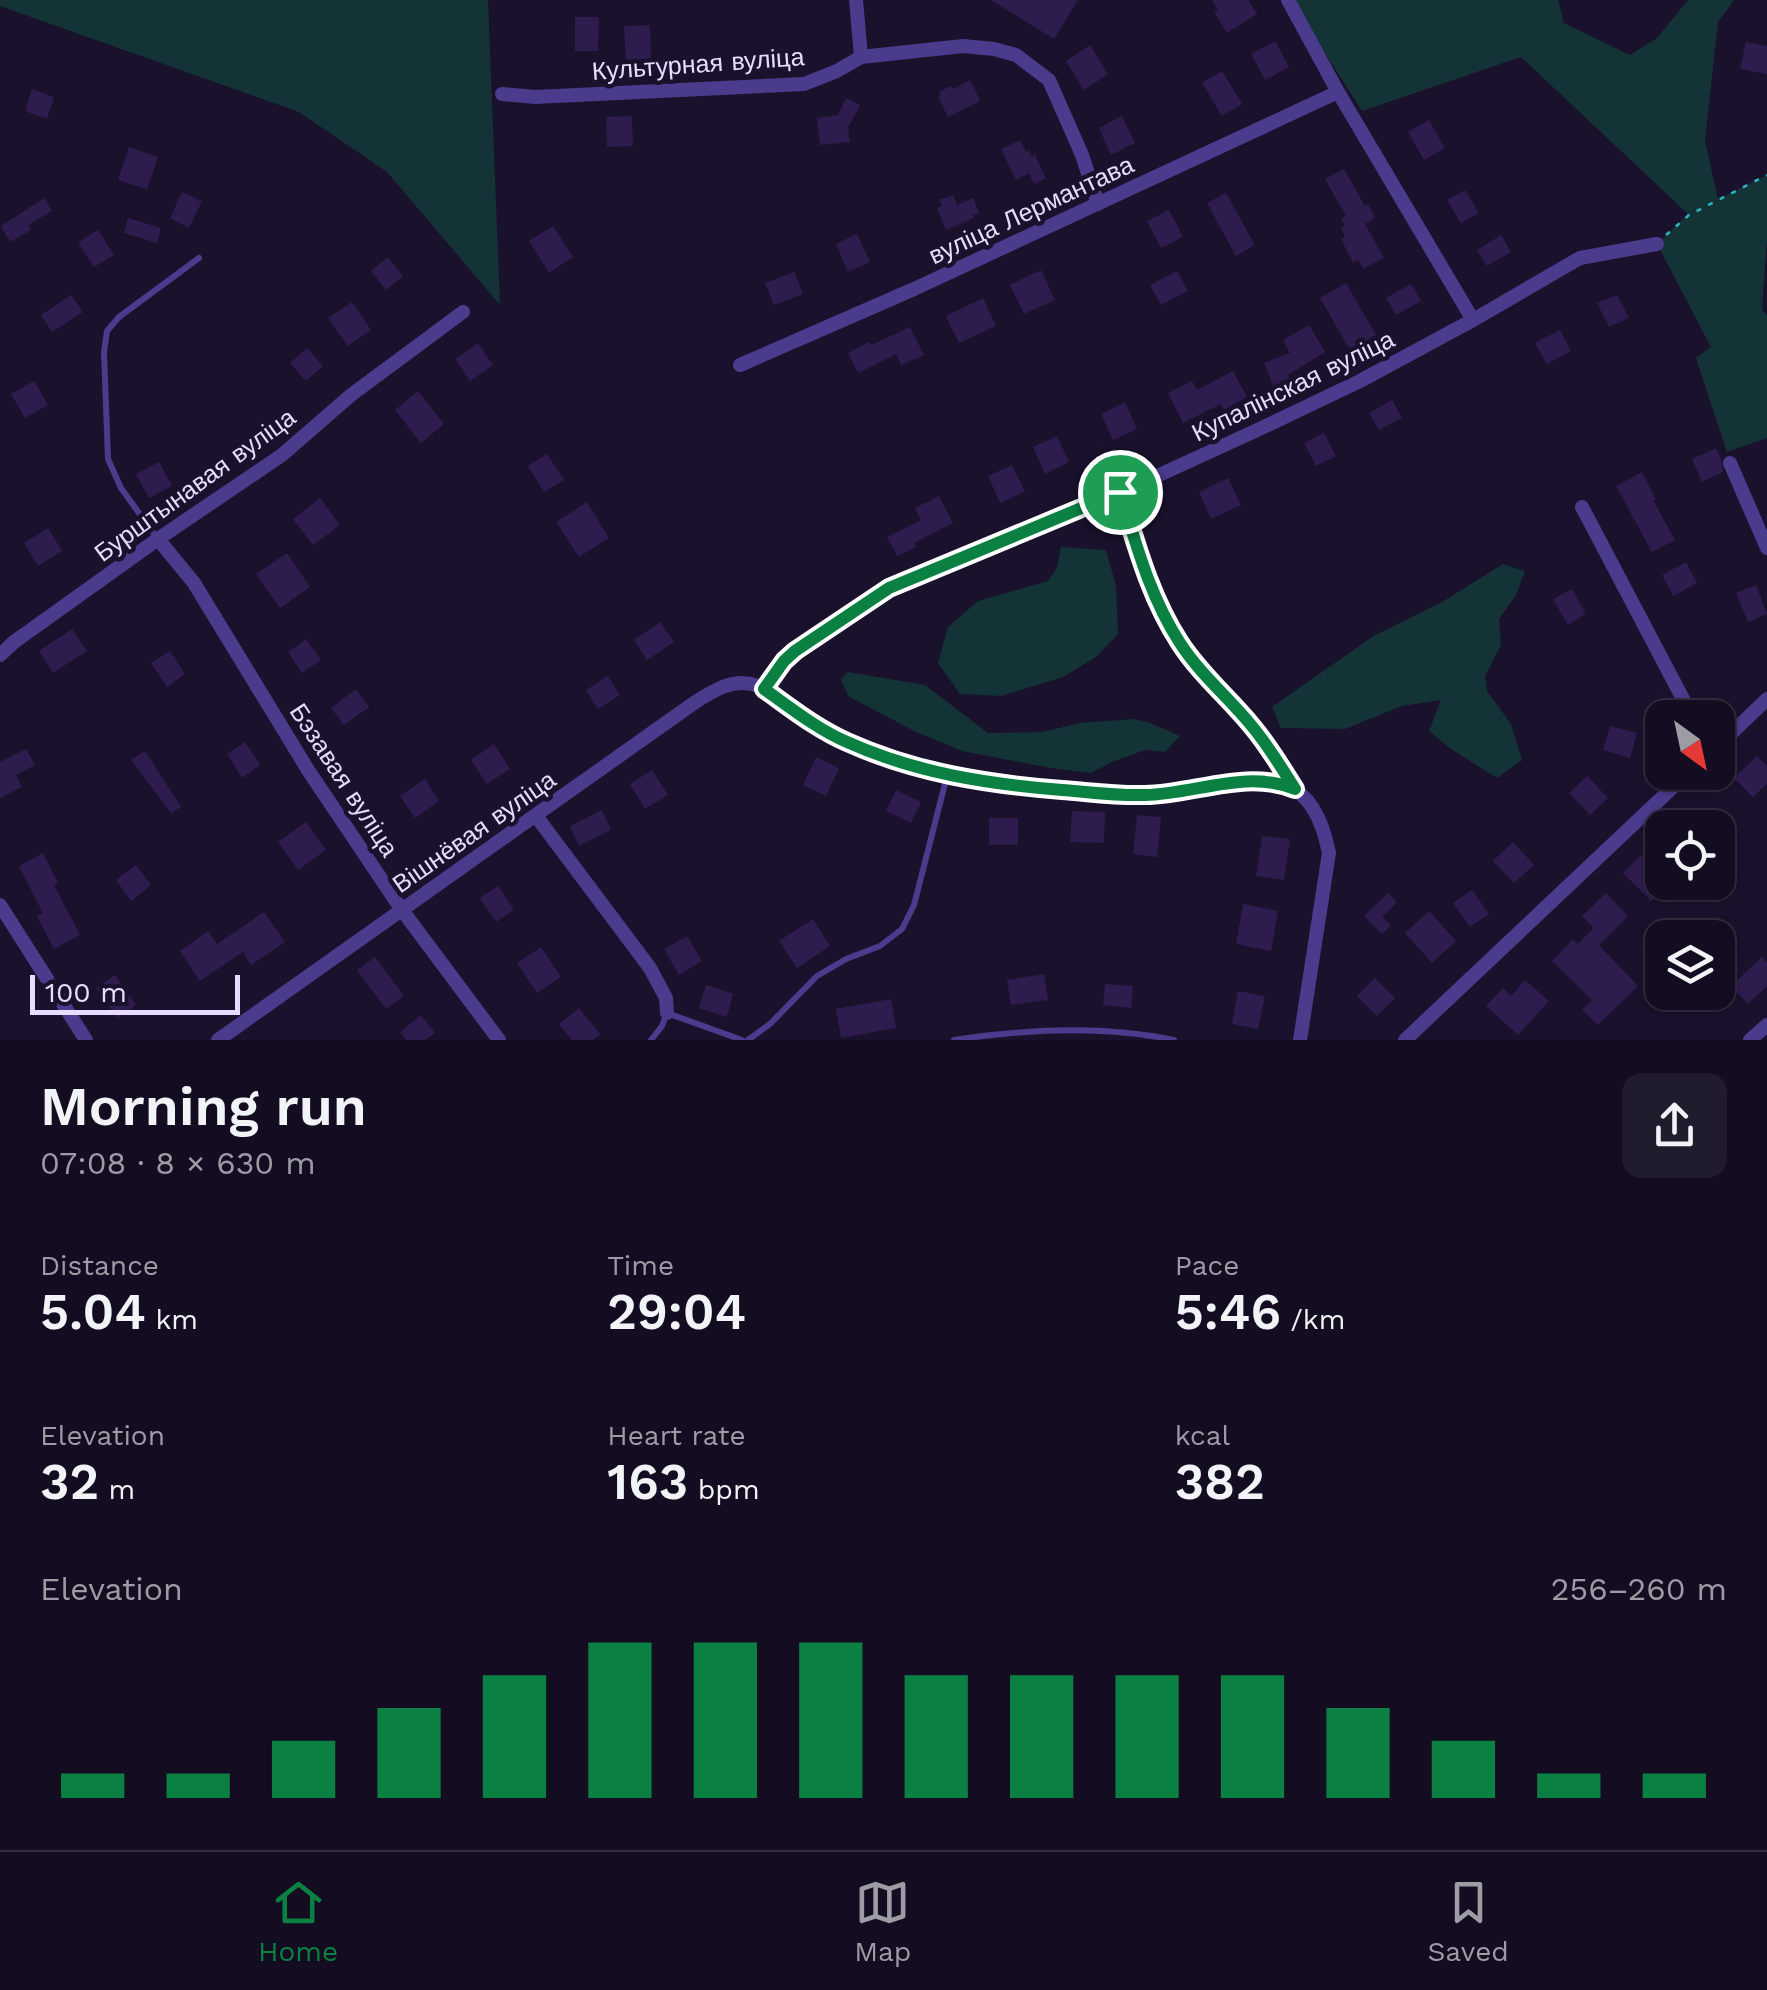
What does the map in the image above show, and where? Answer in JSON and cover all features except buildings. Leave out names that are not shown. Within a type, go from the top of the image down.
[{"type":"street","points":[[856,0],[861,57]]},
{"type":"street","points":[[1288,0],[1473,320]]},
{"type":"street","name":"Культурная вуліца","points":[[502,94],[535,98],[804,84],[861,57],[964,46],[994,49],[1016,55],[1048,80],[1082,155],[1098,204]]},
{"type":"street","name":"вуліца Лермантава","points":[[740,365],[914,289],[1338,92]]},
{"type":"street","name":"Купалінская вуліца","points":[[889,588],[1120,492],[1360,381],[1580,258],[1657,244]]},
{"type":"street","name":"Бурштынавая вуліца","points":[[0,655],[158,539],[282,455],[351,395],[463,312]]},
{"type":"street","points":[[1730,462],[1767,548]]},
{"type":"street","points":[[1582,508],[1683,700]]},
{"type":"street","name":"Бэзавая вуліца","points":[[158,539],[194,583],[308,770],[402,910],[499,1040]]},
{"type":"street","name":"Вішнёвая вуліца","points":[[218,1040],[710,692],[740,682],[764,689]]},
{"type":"street","points":[[764,689],[844,741],[947,775],[996,784],[1115,794],[1170,794],[1256,780],[1295,789],[1308,801],[1326,834],[1330,853],[1300,1040]]},
{"type":"street","points":[[1735,730],[1767,699]]},
{"type":"street","points":[[1405,1040],[1670,790]]},
{"type":"street","points":[[536,816],[650,968],[666,998],[667,1013]]},
{"type":"street","points":[[0,905],[86,1040]]},
{"type":"street","points":[[1750,1040],[1767,1025]]},
{"type":"lane","points":[[158,539],[121,488],[108,459],[104,352],[108,331],[118,317],[199,258]]},
{"type":"lane","points":[[764,689],[795,651],[889,588]]},
{"type":"lane","points":[[652,1040],[667,1013],[745,1040],[770,1024],[817,976],[880,946],[902,928],[914,905],[947,775]]},
{"type":"lane","points":[[954,1040],[1064,1030],[1128,1032],[1174,1040]]},
{"type":"path","points":[[1657,244],[1688,214],[1767,175]]},
{"type":"path","points":[[1120,492],[1164,616],[1201,672],[1250,723],[1295,789]]},
{"type":"green space","points":[[0,0],[488,0],[500,305],[387,172],[299,112],[0,6]]},
{"type":"green space","points":[[1291,0],[1558,0],[1564,23],[1630,55],[1657,38],[1688,0],[1734,0],[1718,22],[1705,141],[1718,199],[1767,175],[1762,309],[1767,316],[1767,438],[1727,452],[1696,358],[1711,347],[1657,244],[1688,214],[1521,57],[1362,111]]},
{"type":"green space","points":[[1061,547],[1106,550],[1116,586],[1118,634],[1096,657],[1063,677],[1001,696],[960,694],[938,663],[948,627],[978,601],[1048,581],[1057,568]]},
{"type":"green space","points":[[1503,564],[1525,571],[1516,595],[1499,619],[1501,645],[1485,676],[1487,691],[1511,724],[1522,760],[1497,778],[1451,749],[1429,731],[1441,700],[1402,706],[1345,729],[1281,728],[1272,707],[1372,637],[1442,602]]},
{"type":"green space","points":[[848,672],[925,685],[988,733],[1043,732],[1080,723],[1134,719],[1180,736],[1165,752],[1145,750],[1091,773],[962,751],[848,696],[841,679]]},
{"type":"route","points":[[1120,492],[1164,616],[1201,672],[1250,723],[1295,789],[1256,780],[1145,795],[971,780],[914,766],[844,741],[764,689],[795,651],[889,588],[1120,492]]}]
